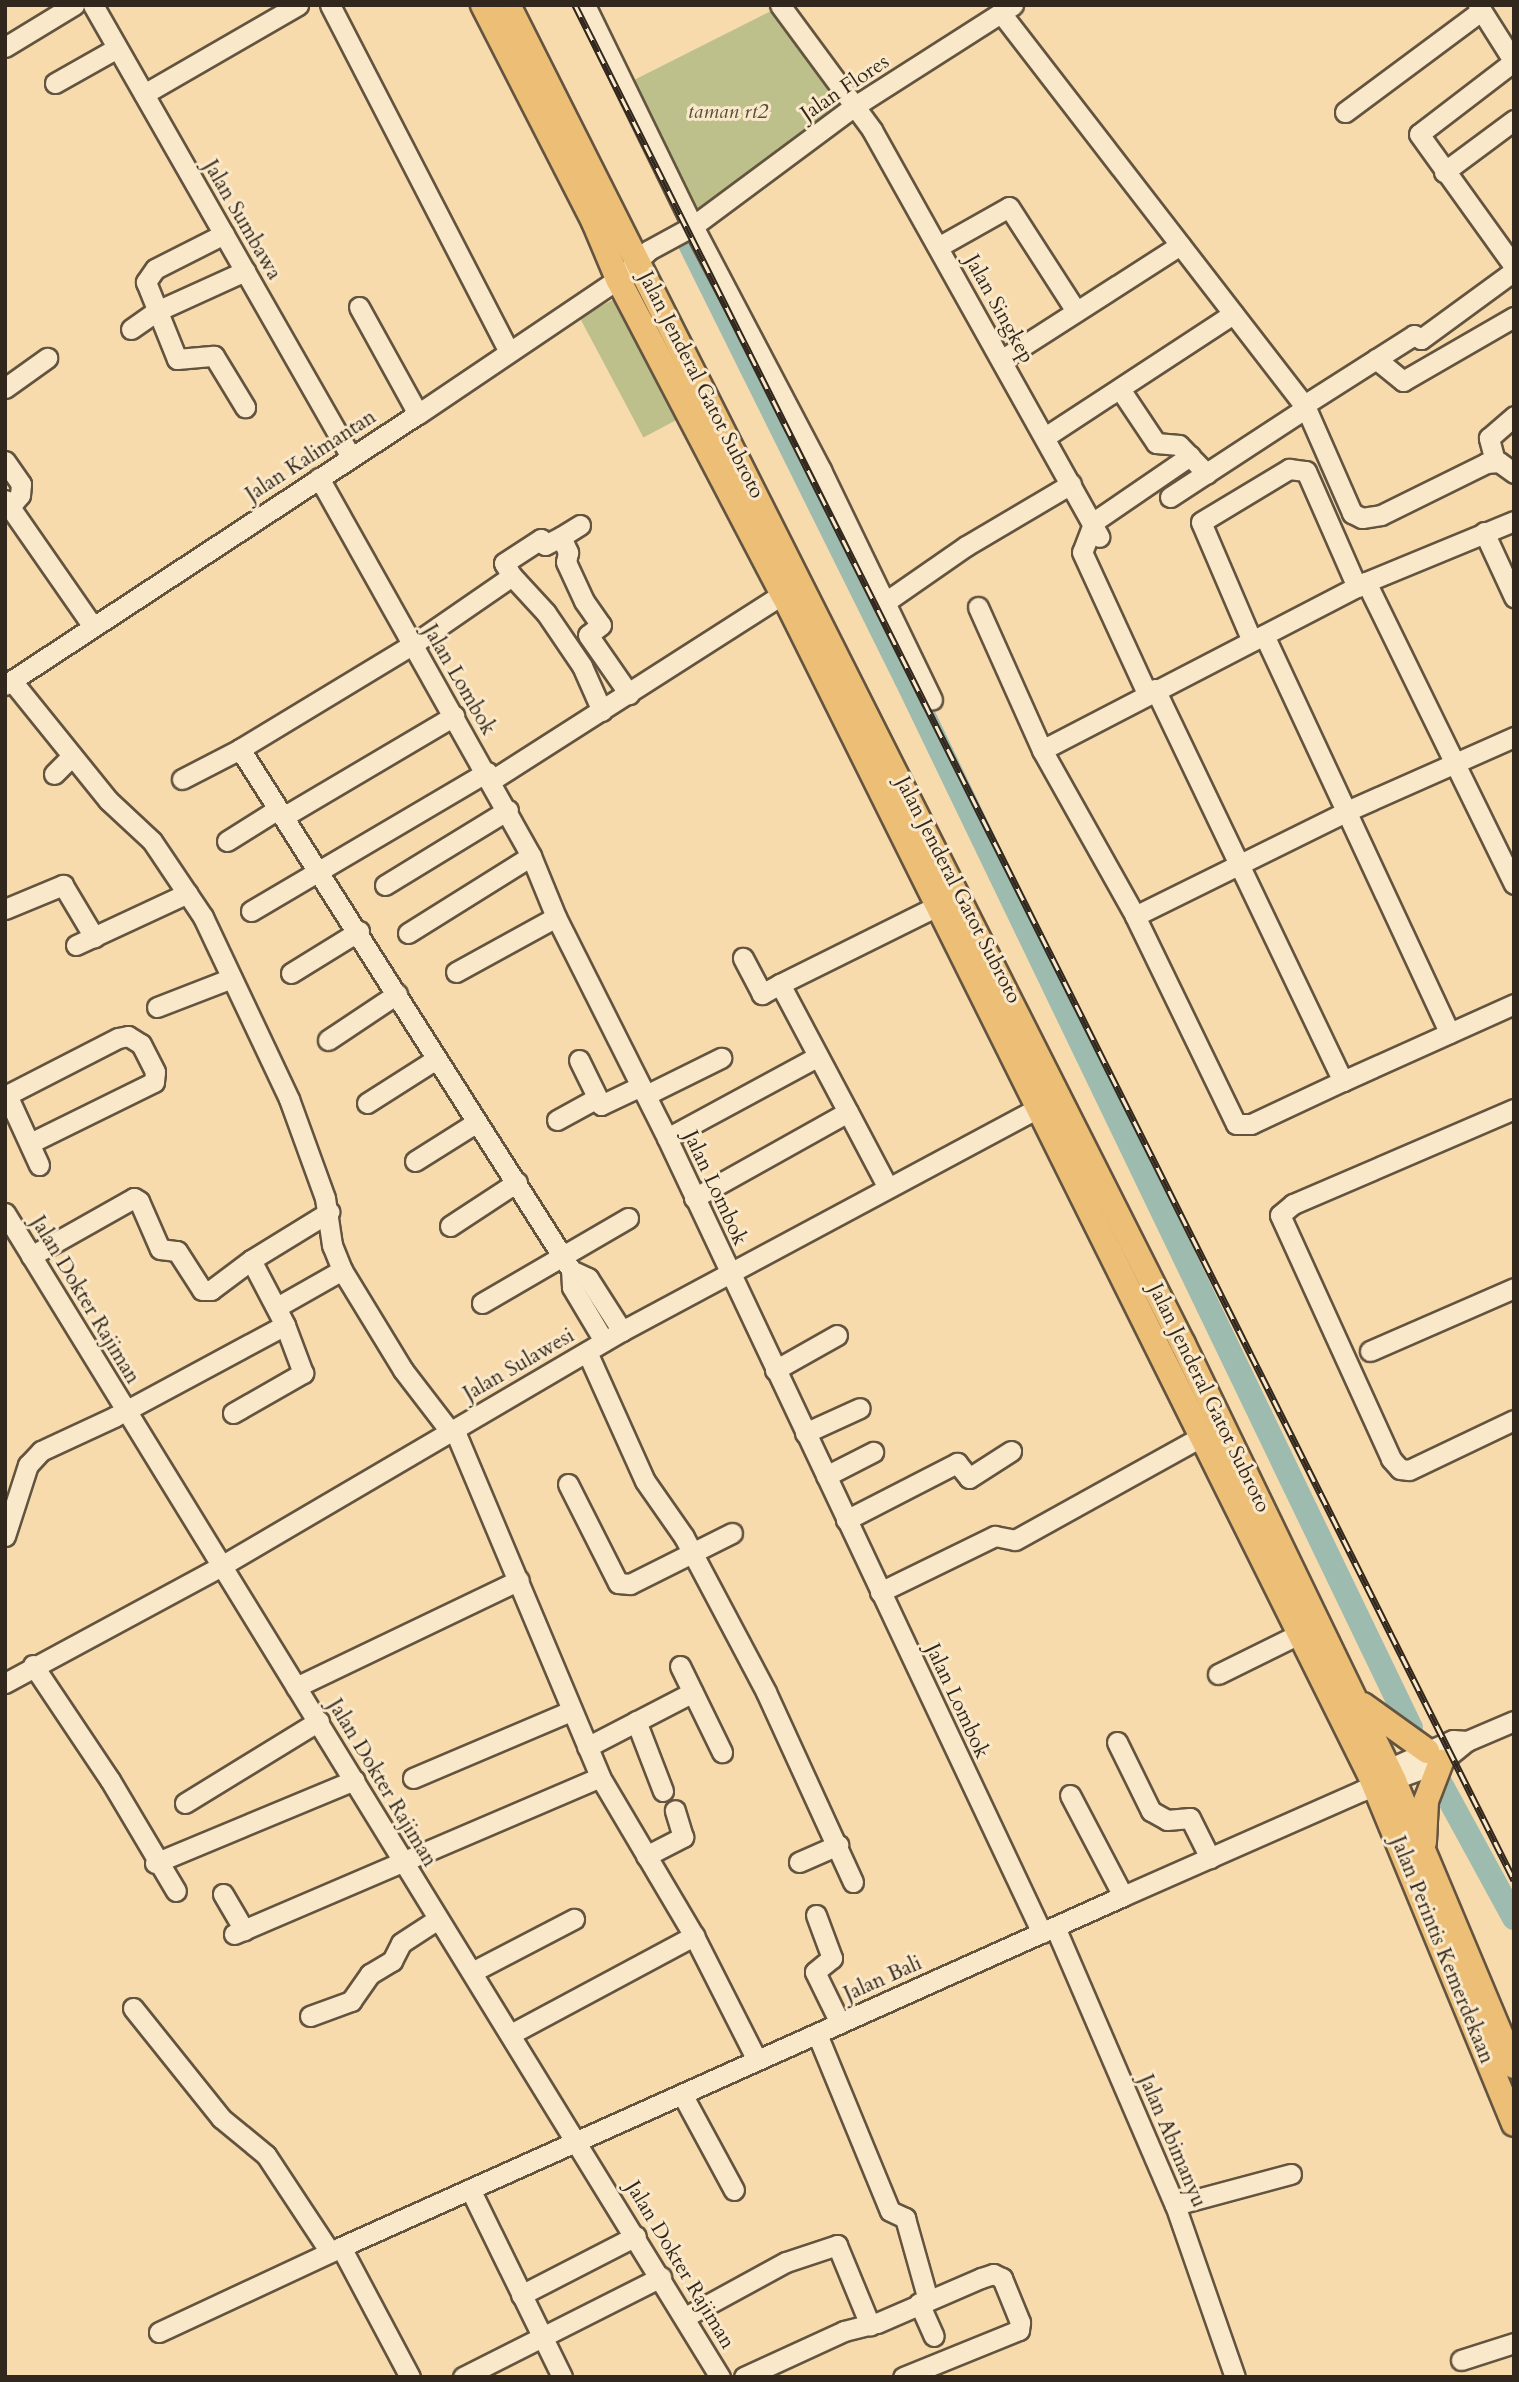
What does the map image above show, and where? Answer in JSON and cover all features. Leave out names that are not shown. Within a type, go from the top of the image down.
[{"type":"main road","name":"Jalan Jenderal Gatot Subroto","points":[[483,5],[594,222],[618,279],[783,594],[939,905],[1299,1634],[1378,1782]]},
{"type":"main road","name":"Jalan Jenderal Gatot Subroto","points":[[509,5],[1061,1095],[1357,1701],[1378,1782]]},
{"type":"main road","points":[[1357,1701],[1434,1756],[1426,1801],[1423,1848]]},
{"type":"main road","name":"Jalan Perintis Kemerdekaan","points":[[1378,1782],[1423,1848],[1514,2066]]},
{"type":"main road","name":"Jalan Perintis Kemerdekaan","points":[[1378,1782],[1514,2124]]},
{"type":"street","points":[[5,47],[74,5]]},
{"type":"street","name":"Jalan Sumbawa","points":[[93,5],[351,457]]},
{"type":"street","points":[[144,94],[298,5]]},
{"type":"street","points":[[330,5],[509,349]]},
{"type":"street","points":[[585,5],[693,226],[821,470],[932,700]]},
{"type":"street","name":"Jalan Singkep","points":[[780,5],[852,108],[872,130],[1094,528]]},
{"type":"street","points":[[1170,497],[1414,335],[1421,339],[1514,269],[1444,172],[1420,131],[1513,62],[1479,8],[1345,112]]},
{"type":"street","points":[[1007,9],[1180,246],[1305,406],[1352,513],[1362,518],[1381,515],[1495,461]]},
{"type":"street","name":"Jalan Flores","points":[[637,260],[693,226],[852,108],[1007,9]]},
{"type":"street","points":[[55,83],[117,48]]},
{"type":"street","points":[[1444,172],[1514,120]]},
{"type":"street","points":[[938,247],[1009,207],[1076,311]]},
{"type":"street","points":[[224,234],[150,272],[146,282],[177,359],[214,356],[245,407]]},
{"type":"street","points":[[1001,360],[1180,246]]},
{"type":"street","name":"Jalan Kalimantan","points":[[8,683],[92,625],[418,414],[509,349],[618,279],[637,260]]},
{"type":"street","points":[[131,329],[157,311],[245,271]]},
{"type":"street","points":[[359,307],[418,414]]},
{"type":"street","points":[[1045,437],[1233,314]]},
{"type":"street","points":[[1376,359],[1404,381],[1514,317]]},
{"type":"street","points":[[5,388],[47,358]]},
{"type":"street","points":[[1120,389],[1157,443],[1179,445],[1208,474]]},
{"type":"street","points":[[1514,416],[1489,438],[1495,461],[1514,473]]},
{"type":"street","points":[[1190,456],[1094,528],[1082,552],[1343,1082]]},
{"type":"street","points":[[5,461],[21,484],[20,495],[8,503],[92,625]]},
{"type":"street","points":[[1450,1033],[1347,811],[1201,522],[1289,470],[1306,471],[1514,884]]},
{"type":"street","name":"Jalan Lombok","points":[[319,478],[508,810],[531,856],[556,917],[667,1138],[880,1592],[1049,1930]]},
{"type":"street","points":[[884,603],[966,546],[1071,484]]},
{"type":"street","points":[[1042,751],[1151,691],[1362,585],[1514,521]]},
{"type":"street","points":[[580,525],[545,545],[541,539],[504,563],[512,576],[546,613],[582,666],[602,711]]},
{"type":"street","points":[[1484,532],[1514,597]]},
{"type":"street","points":[[561,537],[571,575],[601,625],[589,635],[629,694]]},
{"type":"street","points":[[182,779],[240,749],[412,645],[512,576]]},
{"type":"street","points":[[251,911],[602,711],[783,594]]},
{"type":"street","points":[[978,607],[1042,751],[1135,916],[1236,1124],[1251,1124],[1450,1033],[1512,1009]]},
{"type":"street","points":[[8,683],[108,800],[152,841],[188,893],[289,1099],[329,1212],[332,1245],[342,1270],[403,1370],[452,1430],[519,1580],[600,1777],[694,1937],[757,2060]]},
{"type":"street","points":[[227,841],[454,716]]},
{"type":"street","points":[[1135,916],[1347,811],[1514,737]]},
{"type":"street","points":[[240,749],[359,931],[436,1059],[517,1182],[566,1263],[572,1287],[604,1341]]},
{"type":"street","points":[[54,774],[72,756]]},
{"type":"street","points":[[386,885],[508,810]]},
{"type":"street","points":[[408,933],[531,856]]},
{"type":"street","points":[[5,908],[62,885],[94,937]]},
{"type":"street","points":[[76,946],[188,893]]},
{"type":"street","points":[[743,958],[762,994],[939,905]]},
{"type":"street","points":[[456,972],[556,917]]},
{"type":"street","points":[[291,973],[359,931]]},
{"type":"street","points":[[158,1007],[232,978]]},
{"type":"street","points":[[780,985],[887,1186]]},
{"type":"street","points":[[328,1040],[397,994]]},
{"type":"street","points":[[30,1143],[127,1099],[153,1082],[155,1072],[141,1044],[128,1036],[6,1096],[39,1165]]},
{"type":"street","points":[[667,1138],[817,1057]]},
{"type":"street","points":[[579,1060],[597,1098],[606,1106],[721,1058]]},
{"type":"street","points":[[367,1103],[436,1059]]},
{"type":"street","name":"Jalan Sulawesi","points":[[5,1683],[33,1665],[223,1565],[604,1341],[729,1271],[1061,1095]]},
{"type":"street","points":[[557,1120],[597,1098]]},
{"type":"street","points":[[1514,1108],[1293,1204],[1280,1215],[1391,1459],[1400,1469],[1409,1470],[1514,1420]]},
{"type":"street","points":[[694,1198],[848,1112]]},
{"type":"street","points":[[415,1161],[477,1122]]},
{"type":"street","points":[[450,1226],[517,1182]]},
{"type":"street","points":[[31,1256],[134,1198],[139,1200],[160,1249],[177,1251],[202,1290],[211,1290],[251,1260],[329,1212]]},
{"type":"street","name":"Jalan Dokter Rajiman","points":[[5,1213],[438,1919],[579,2141],[720,2377]]},
{"type":"street","points":[[482,1303],[566,1263],[628,1218]]},
{"type":"street","points":[[233,1413],[303,1373],[285,1325],[251,1260]]},
{"type":"street","points":[[566,1263],[588,1278],[622,1331]]},
{"type":"street","points":[[276,1307],[342,1270]]},
{"type":"street","points":[[1370,1352],[1514,1288]]},
{"type":"street","points":[[5,1536],[28,1465],[41,1451],[126,1410],[285,1325]]},
{"type":"street","points":[[775,1370],[837,1335]]},
{"type":"street","points":[[587,1352],[645,1481],[692,1551],[766,1692],[853,1882]]},
{"type":"street","points":[[805,1433],[860,1408]]},
{"type":"street","points":[[880,1592],[995,1536],[1015,1540],[1203,1436]]},
{"type":"street","points":[[846,1520],[957,1463],[969,1478],[1011,1451]]},
{"type":"street","points":[[826,1476],[873,1452]]},
{"type":"street","points":[[568,1485],[618,1583],[630,1584],[732,1533]]},
{"type":"street","points":[[296,1687],[519,1580]]},
{"type":"street","points":[[1218,1674],[1299,1634]]},
{"type":"street","points":[[33,1665],[110,1780],[155,1863],[176,1891]]},
{"type":"street","points":[[680,1665],[722,1752]]},
{"type":"street","points":[[587,1748],[693,1692]]},
{"type":"street","points":[[413,1778],[571,1711]]},
{"type":"street","points":[[185,1802],[319,1721]]},
{"type":"street","points":[[636,1721],[663,1791]]},
{"type":"street","name":"Jalan Bali","points":[[159,2332],[335,2249],[1514,1721]]},
{"type":"street","points":[[1117,1742],[1152,1811],[1167,1820],[1190,1818],[1210,1858]]},
{"type":"street","points":[[223,1894],[239,1932],[405,1864],[600,1777]]},
{"type":"street","points":[[155,1863],[354,1780]]},
{"type":"street","points":[[1070,1795],[1123,1896]]},
{"type":"street","points":[[646,1856],[683,1837],[675,1810]]},
{"type":"street","points":[[799,1862],[838,1845]]},
{"type":"street","points":[[816,1915],[832,1958],[815,1972],[839,2024]]},
{"type":"street","points":[[310,2016],[351,2001],[370,1974],[392,1961],[401,1943],[438,1919]]},
{"type":"street","points":[[472,1972],[574,1919]]},
{"type":"street","name":"Jalan Abimanyu","points":[[1049,1930],[1175,2205],[1236,2377]]},
{"type":"street","points":[[511,2034],[694,1937]]},
{"type":"street","points":[[133,2008],[221,2118],[266,2155],[335,2249],[410,2377]]},
{"type":"street","points":[[817,2034],[890,2211],[905,2217],[934,2336]]},
{"type":"street","points":[[682,2094],[734,2190]]},
{"type":"street","points":[[1175,2205],[1291,2174]]},
{"type":"street","points":[[470,2189],[562,2377]]},
{"type":"street","points":[[521,2295],[636,2236]]},
{"type":"street","points":[[685,2317],[786,2262],[836,2245],[870,2325]]},
{"type":"street","points":[[744,2377],[845,2330],[870,2325],[924,2301],[997,2274],[1021,2327],[903,2377]]},
{"type":"street","points":[[463,2377],[661,2277]]},
{"type":"street","points":[[1461,2360],[1514,2343]]},
{"type":"green space","name":"taman rt2","points":[[781,6],[852,108],[700,221],[634,80]]},
{"type":"green space","points":[[622,295],[686,415],[643,438],[580,318]]},
{"type":"waterway","points":[[689,242],[906,679],[1411,1728]]},
{"type":"waterway","points":[[1436,1775],[1514,1918]]},
{"type":"railway","points":[[575,5],[1514,1880]]}]
